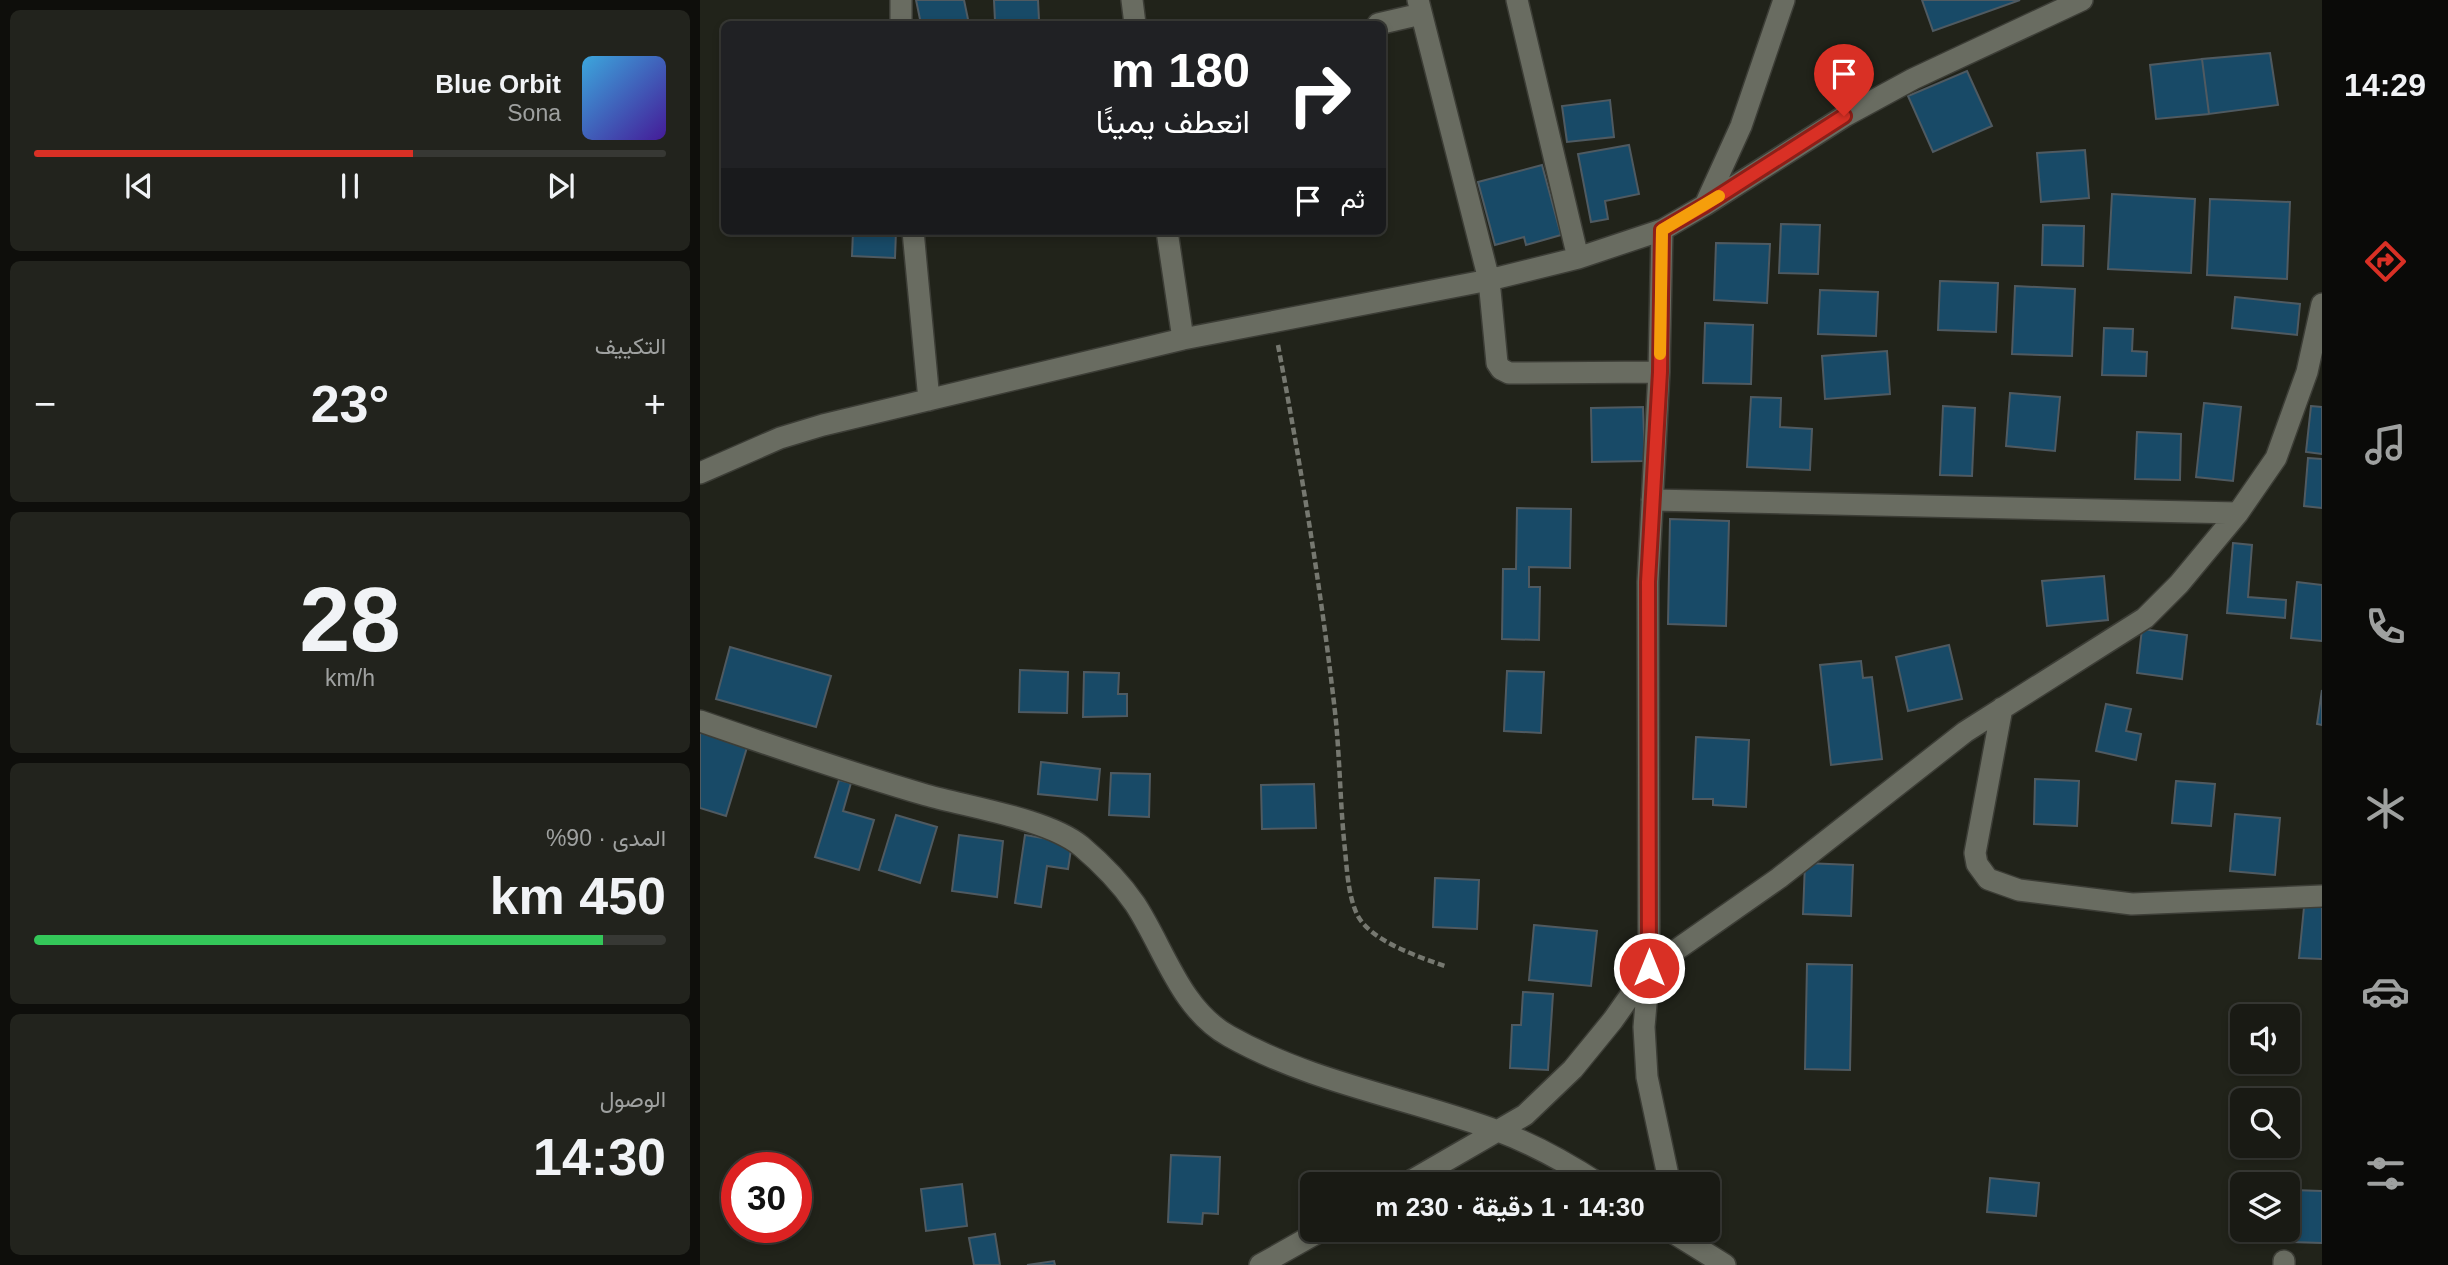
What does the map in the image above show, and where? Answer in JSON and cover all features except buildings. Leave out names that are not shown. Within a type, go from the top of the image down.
[{"type":"street","points":[[901,0],[901,21]]},
{"type":"street","points":[[1132,0],[1136,21]]},
{"type":"street","points":[[1517,0],[1578,258]]},
{"type":"street","points":[[1705,205],[1741,126],[1784,0]]},
{"type":"street","points":[[700,474],[780,438],[823,425],[1183,339],[1489,280],[1578,258],[1662,230],[1844,116],[1913,79],[2082,0]]},
{"type":"street","points":[[1385,21],[1420,7],[1489,280],[1497,363],[1501,369],[1509,373],[1660,372]]},
{"type":"street","points":[[1662,230],[1660,372],[1648,582],[1649,968],[1644,1027],[1647,1077],[1667,1172]]},
{"type":"street","points":[[913,235],[929,400]]},
{"type":"street","points":[[1168,235],[1183,339]]},
{"type":"street","points":[[1427,1172],[1525,1115],[1573,1069],[1613,1020],[1649,968],[1779,878],[1965,732],[2145,618],[2165,601],[2238,513],[2276,458],[2317,349],[2322,304]]},
{"type":"street","points":[[1652,499],[2238,513]]},
{"type":"street","points":[[2002,708],[1975,853],[1977,864],[1988,879],[2018,890],[2132,904],[2322,896]]},
{"type":"street","points":[[700,721],[925,794],[1044,826],[1078,844],[1106,868],[1135,905],[1165,960],[1199,1011],[1225,1034],[1260,1053],[1352,1086],[1499,1131],[1582,1172]]},
{"type":"street","points":[[1260,1265],[1301,1242]]},
{"type":"street","points":[[1680,1242],[1691,1265]]},
{"type":"street","points":[[1690,1242],[1725,1265]]},
{"type":"path","points":[[1274,320],[1307,504],[1335,715],[1339,794],[1347,866],[1356,915],[1399,950],[1445,966]]},
{"type":"slow traffic","points":[[1660,354],[1662,230],[1719,196]]},
{"type":"route","points":[[1649,968],[1648,582],[1660,372],[1662,230],[1844,116]]}]
